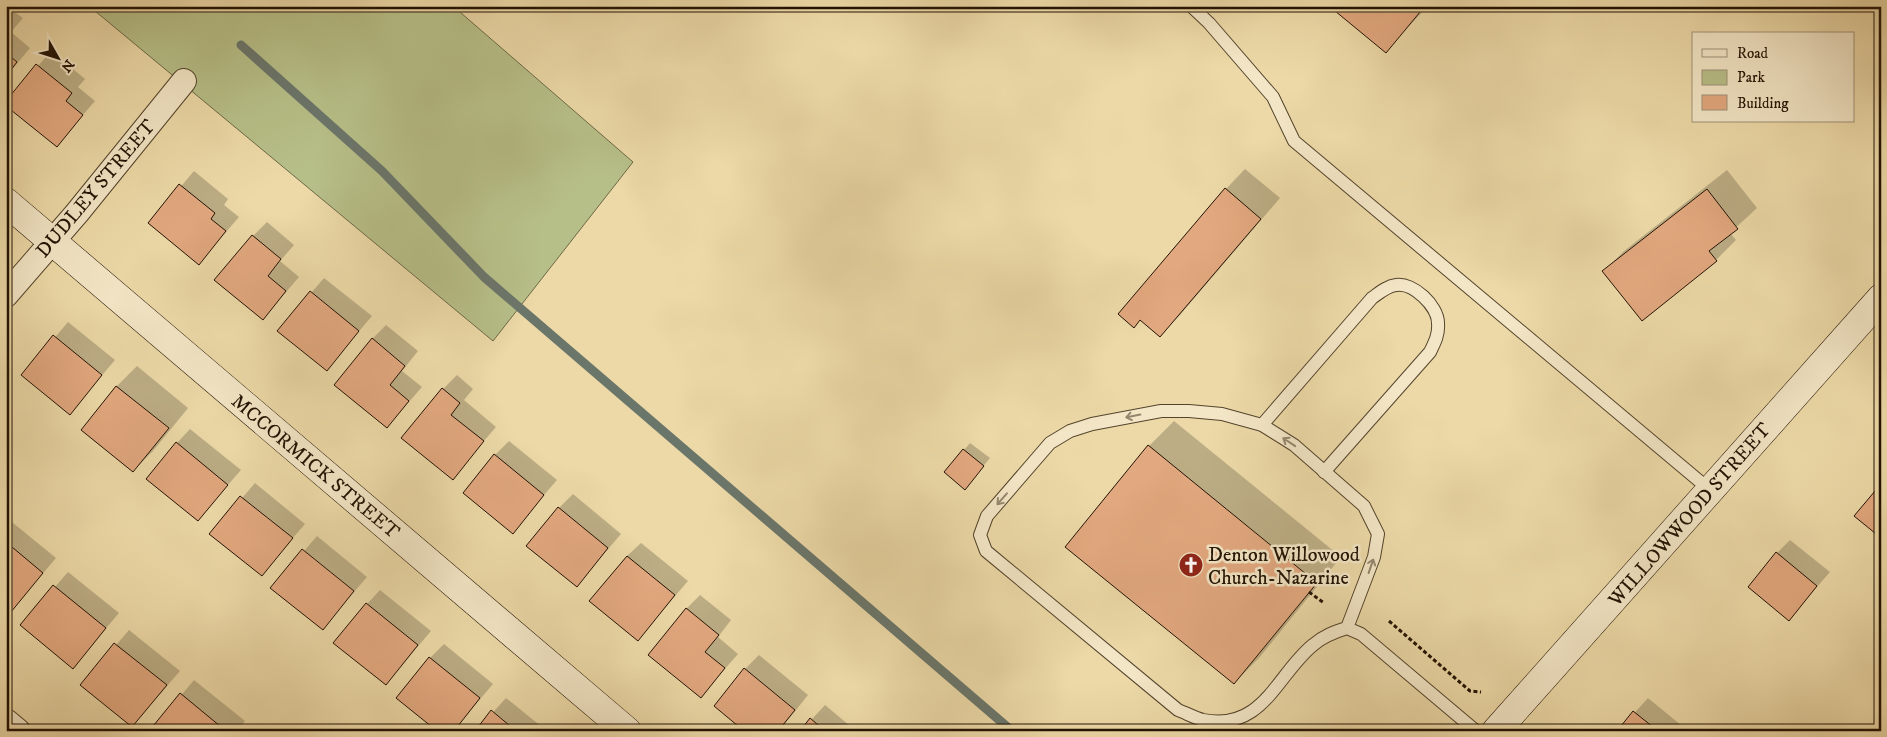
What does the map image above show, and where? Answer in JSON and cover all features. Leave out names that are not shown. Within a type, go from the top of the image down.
[{"type":"street","name":"DUDLEY STREET","points":[[6,295],[77,213],[184,81]]},
{"type":"street","name":"MCCORMICK STREET","points":[[6,202],[627,731]]},
{"type":"street","name":"WILLOWWOOD STREET","points":[[1496,731],[1881,298]]},
{"type":"street","points":[[6,721],[18,731]]},
{"type":"lane","points":[[1191,6],[1209,23],[1273,96],[1294,141],[1710,490]]},
{"type":"lane","points":[[1262,425],[1372,298],[1396,284],[1409,287],[1430,303],[1439,320],[1437,338],[1430,352],[1324,472]]},
{"type":"lane","points":[[1347,628],[1374,557],[1378,534],[1364,506],[1294,446],[1262,425],[1222,414],[1161,411],[1092,424],[1070,431],[1050,443],[987,516],[980,535],[986,550],[1178,710],[1203,720],[1229,720],[1248,714],[1263,704],[1312,646],[1330,633],[1347,628],[1361,634],[1476,731]]},
{"type":"path","points":[[1309,592],[1324,604]]},
{"type":"path","points":[[1389,621],[1470,691],[1481,692]]},
{"type":"green space","points":[[89,6],[453,6],[633,162],[493,341]]},
{"type":"building","points":[[1329,6],[1425,6],[1386,53]]},
{"type":"building","points":[[6,53],[17,62],[6,76]]},
{"type":"building","points":[[36,64],[72,93],[66,101],[83,115],[57,147],[6,106],[6,101]]},
{"type":"building","points":[[179,184],[215,213],[211,219],[226,231],[199,265],[148,223]]},
{"type":"building","points":[[1225,188],[1261,219],[1160,337],[1140,320],[1134,328],[1118,314]]},
{"type":"building","points":[[1707,189],[1738,229],[1709,251],[1717,261],[1642,321],[1602,271]]},
{"type":"building","points":[[252,235],[281,259],[268,276],[286,291],[263,320],[214,280]]},
{"type":"building","points":[[310,291],[359,331],[327,371],[277,331]]},
{"type":"building","points":[[53,335],[102,375],[70,415],[21,375]]},
{"type":"building","points":[[372,338],[405,366],[390,385],[409,401],[387,428],[334,385]]},
{"type":"building","points":[[116,386],[169,428],[133,472],[81,430]]},
{"type":"building","points":[[442,388],[460,403],[451,415],[484,441],[453,480],[401,438]]},
{"type":"building","points":[[176,442],[228,485],[198,521],[146,479]]},
{"type":"building","name":"Denton Willowood Church-Nazarine","points":[[1148,445],[1317,583],[1234,684],[1065,547]]},
{"type":"building","points":[[963,449],[984,466],[965,490],[944,472]]},
{"type":"building","points":[[494,454],[544,495],[513,534],[463,493]]},
{"type":"building","points":[[1875,491],[1881,496],[1881,538],[1854,516]]},
{"type":"building","points":[[240,496],[293,538],[262,576],[209,534]]},
{"type":"building","points":[[558,507],[608,548],[577,587],[526,546]]},
{"type":"building","points":[[6,542],[43,573],[11,612],[6,608]]},
{"type":"building","points":[[302,549],[354,591],[323,630],[270,588]]},
{"type":"building","points":[[1776,552],[1817,586],[1789,621],[1748,587]]},
{"type":"building","points":[[627,556],[675,595],[638,641],[589,601]]},
{"type":"building","points":[[53,585],[106,628],[73,669],[20,625]]},
{"type":"building","points":[[366,603],[418,645],[386,685],[333,643]]},
{"type":"building","points":[[686,608],[719,635],[705,652],[725,668],[701,698],[648,655]]},
{"type":"building","points":[[114,643],[167,685],[132,727],[80,685]]},
{"type":"building","points":[[429,657],[480,698],[454,731],[437,731],[396,698]]},
{"type":"building","points":[[744,668],[795,710],[778,731],[744,731],[714,706]]},
{"type":"building","points":[[180,693],[226,731],[149,731]]},
{"type":"building","points":[[491,710],[516,731],[475,731]]},
{"type":"building","points":[[1633,711],[1658,731],[1617,731]]},
{"type":"building","points":[[810,718],[825,731],[800,731]]},
{"type":"waterway","points":[[241,45],[382,171],[484,277],[1012,731]]},
{"type":"place","name":"Denton Willowood Church-Nazarine","points":[[1191,565]]}]
